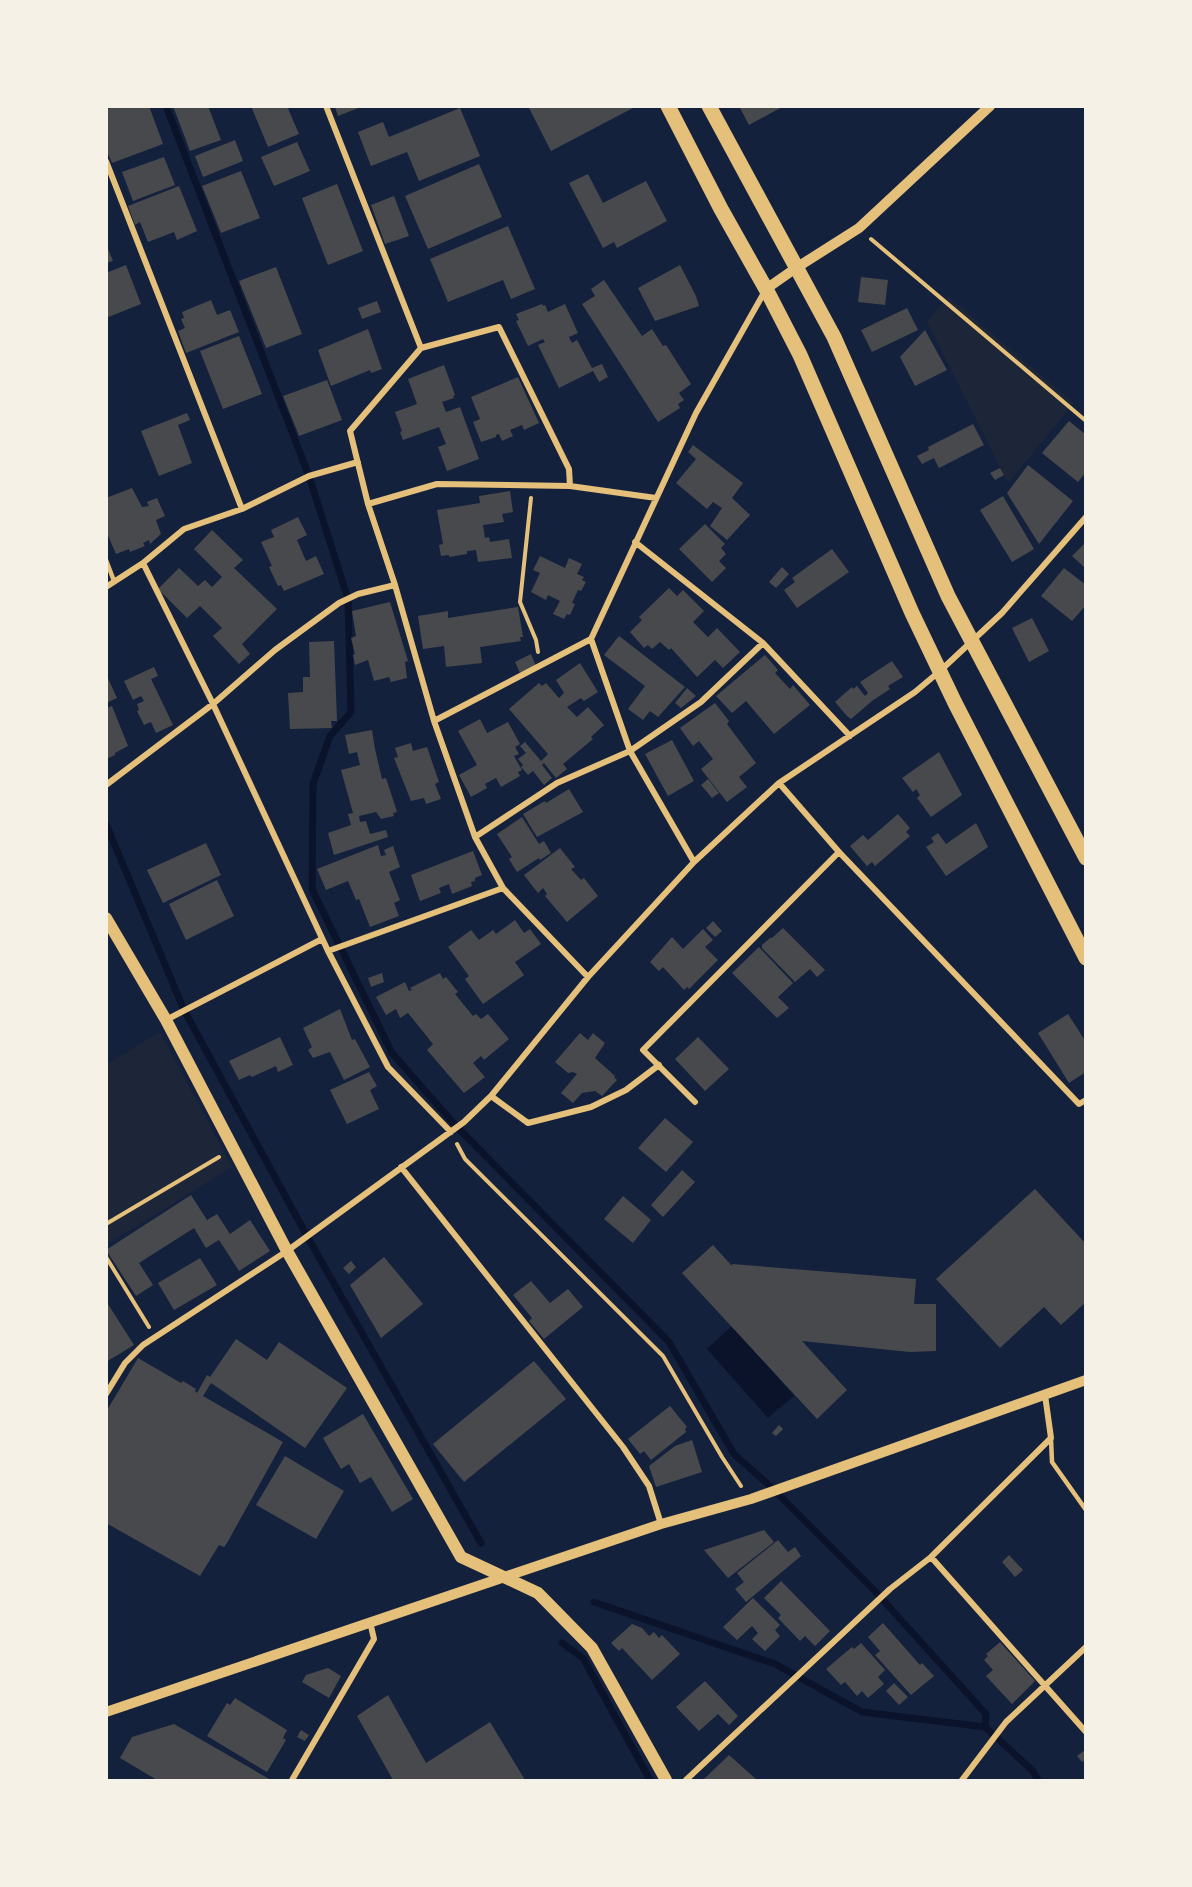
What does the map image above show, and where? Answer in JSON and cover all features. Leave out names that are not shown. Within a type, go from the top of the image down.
[{"type":"main road","points":[[668,106],[800,355],[912,613],[1086,958]]},
{"type":"main road","points":[[709,106],[834,337],[948,596],[1086,858]]},
{"type":"main road","points":[[106,918],[166,1020],[287,1251],[461,1557],[538,1593],[592,1648],[666,1780]]},
{"type":"street","points":[[326,106],[421,348]]},
{"type":"street","points":[[434,721],[539,664],[591,639],[696,413],[766,289],[859,228],[990,106]]},
{"type":"street","points":[[106,161],[242,509]]},
{"type":"street","points":[[570,486],[569,469],[499,327],[421,348],[350,430],[368,504],[395,585],[434,721],[475,837],[502,888],[588,977]]},
{"type":"street","points":[[106,587],[143,563],[184,529],[242,509],[319,473],[358,462]]},
{"type":"street","points":[[368,504],[437,484],[570,486],[656,498]]},
{"type":"street","points":[[106,1394],[125,1363],[143,1346],[287,1251],[464,1122],[491,1096],[588,977],[694,862],[779,783],[915,692],[973,642],[1002,613],[1086,517]]},
{"type":"street","points":[[635,542],[763,643],[850,736]]},
{"type":"street","points":[[143,563],[213,704],[322,939],[388,1067],[451,1132]]},
{"type":"street","points":[[109,783],[213,704],[275,650],[339,603],[358,594],[395,585]]},
{"type":"street","points":[[591,639],[630,751],[694,862]]},
{"type":"street","points":[[475,837],[557,783],[630,751],[700,702],[763,643]]},
{"type":"street","points":[[779,783],[839,852],[1079,1104],[1086,1100]]},
{"type":"street","points":[[695,1102],[643,1050],[839,852]]},
{"type":"street","points":[[328,951],[502,888]]},
{"type":"street","points":[[166,1020],[322,939]]},
{"type":"street","points":[[491,1096],[528,1123],[591,1107],[626,1090],[659,1065]]},
{"type":"street","points":[[401,1167],[623,1447],[649,1486],[661,1524]]},
{"type":"street","points":[[106,1712],[661,1524],[751,1499],[1086,1380]]},
{"type":"street","points":[[686,1780],[890,1589],[931,1557],[1051,1438],[1045,1395]]},
{"type":"street","points":[[931,1557],[1086,1732]]},
{"type":"street","points":[[292,1780],[374,1639],[370,1621]]},
{"type":"street","points":[[962,1780],[1006,1722],[1086,1647]]},
{"type":"lane","points":[[106,560],[114,580]]},
{"type":"lane","points":[[1051,1438],[1052,1462],[1086,1510]]},
{"type":"path","points":[[859,228],[1086,421]]},
{"type":"path","points":[[532,486],[520,602],[536,640],[539,664]]},
{"type":"path","points":[[451,1132],[465,1159],[663,1356],[722,1457],[751,1499]]},
{"type":"path","points":[[106,1224],[235,1149]]},
{"type":"path","points":[[106,1257],[155,1338]]},
{"type":"shaded area","points":[[948,296],[1074,403],[1008,483],[927,322]]},
{"type":"shaded area","points":[[160,1032],[232,1167],[109,1243],[107,1239],[107,1064]]},
{"type":"shaded area","points":[[732,1326],[794,1396],[768,1418],[707,1349]]},
{"type":"building","points":[[115,106],[149,106],[163,144],[112,163],[106,149],[106,110]]},
{"type":"building","points":[[173,106],[208,106],[221,140],[190,151]]},
{"type":"building","points":[[251,106],[287,106],[299,134],[268,147]]},
{"type":"building","points":[[528,106],[633,106],[633,108],[551,151]]},
{"type":"building","points":[[739,106],[784,106],[749,125]]},
{"type":"building","points":[[335,107],[361,107],[338,116]]},
{"type":"building","points":[[460,108],[480,156],[419,181],[407,152],[371,166],[358,132],[383,122],[389,137]]},
{"type":"building","points":[[235,140],[243,161],[203,177],[195,156]]},
{"type":"building","points":[[297,142],[310,171],[274,186],[261,157]]},
{"type":"building","points":[[164,157],[175,185],[133,201],[122,172]]},
{"type":"building","points":[[479,164],[502,217],[428,249],[405,196]]},
{"type":"building","points":[[241,171],[260,218],[221,233],[202,186]]},
{"type":"building","points":[[588,174],[603,203],[646,181],[667,221],[617,248],[614,242],[603,248],[569,183]]},
{"type":"building","points":[[337,184],[363,251],[328,265],[302,198]]},
{"type":"building","points":[[179,186],[197,231],[177,240],[174,232],[148,242],[140,222],[135,225],[128,206]]},
{"type":"building","points":[[394,196],[409,236],[385,244],[371,205]]},
{"type":"building","points":[[508,226],[535,289],[511,299],[503,280],[448,302],[430,259]]},
{"type":"building","points":[[106,244],[113,261],[106,263]]},
{"type":"building","points":[[126,265],[141,304],[106,318],[106,273]]},
{"type":"building","points":[[680,265],[699,306],[655,321],[638,288]]},
{"type":"building","points":[[276,267],[302,334],[266,348],[239,281]]},
{"type":"building","points":[[861,277],[888,280],[885,305],[858,302]]},
{"type":"building","points":[[604,280],[642,336],[652,329],[663,346],[666,345],[691,384],[679,393],[684,400],[678,404],[680,408],[658,422],[582,304],[595,296],[591,289]]},
{"type":"building","points":[[211,300],[217,315],[230,310],[239,332],[186,353],[178,331],[185,328],[181,319],[184,318],[182,312]]},
{"type":"building","points":[[377,301],[381,312],[362,319],[358,308]]},
{"type":"building","points":[[542,304],[548,312],[565,304],[578,333],[569,337],[572,343],[577,340],[592,368],[602,364],[608,377],[599,382],[593,371],[559,388],[538,345],[545,342],[543,339],[528,346],[516,321],[519,320],[516,314]]},
{"type":"building","points":[[907,308],[918,330],[872,352],[861,330]]},
{"type":"building","points":[[368,329],[382,369],[371,373],[370,370],[331,386],[318,350]]},
{"type":"building","points":[[925,330],[947,370],[915,386],[900,357]]},
{"type":"building","points":[[239,336],[262,394],[223,409],[200,351]]},
{"type":"building","points":[[444,365],[455,395],[454,398],[442,402],[446,412],[460,407],[479,459],[447,471],[438,447],[446,444],[439,427],[403,440],[395,412],[417,404],[408,379]]},
{"type":"building","points":[[518,377],[539,423],[524,430],[522,425],[510,430],[513,436],[502,441],[499,434],[481,442],[473,422],[480,419],[471,397]]},
{"type":"building","points":[[327,380],[342,420],[299,436],[283,396]]},
{"type":"building","points":[[187,413],[190,420],[178,425],[192,463],[159,476],[141,431]]},
{"type":"building","points":[[1069,421],[1086,435],[1086,472],[1078,482],[1042,453]]},
{"type":"building","points":[[973,424],[984,445],[939,468],[934,458],[922,464],[917,456],[929,450],[928,447]]},
{"type":"building","points":[[693,445],[743,483],[732,498],[750,515],[727,540],[710,526],[722,508],[713,502],[707,509],[676,483],[696,459],[688,452]]},
{"type":"building","points":[[1028,465],[1073,501],[1039,544],[1007,493]]},
{"type":"building","points":[[1000,468],[1004,475],[995,480],[990,473]]},
{"type":"building","points":[[132,488],[142,507],[149,506],[147,502],[157,498],[165,516],[156,520],[161,534],[150,544],[149,540],[143,543],[145,546],[116,554],[106,531],[106,498]]},
{"type":"building","points":[[510,491],[513,512],[502,514],[504,522],[483,525],[485,538],[489,537],[490,542],[509,539],[512,558],[478,562],[476,550],[467,551],[467,554],[441,556],[439,545],[443,544],[437,510],[480,503],[479,496]]},
{"type":"building","points":[[1003,496],[1034,549],[1012,562],[980,510]]},
{"type":"building","points":[[298,517],[307,535],[297,540],[306,561],[316,556],[324,574],[284,591],[281,585],[278,586],[269,567],[272,566],[261,542],[274,537],[271,530]]},
{"type":"building","points":[[705,524],[725,544],[721,548],[726,554],[719,561],[726,568],[712,582],[679,549]]},
{"type":"building","points":[[212,530],[243,560],[234,568],[277,609],[242,644],[250,654],[239,664],[213,636],[222,628],[200,606],[187,618],[158,589],[179,568],[198,586],[205,580],[212,587],[222,577],[194,549]]},
{"type":"building","points":[[1086,542],[1086,569],[1072,556]]},
{"type":"building","points":[[832,549],[849,572],[797,608],[784,590],[795,582],[792,578]]},
{"type":"building","points":[[540,556],[565,568],[569,558],[582,564],[577,574],[584,577],[582,580],[586,582],[581,591],[578,590],[570,615],[567,614],[564,619],[553,614],[560,601],[548,595],[546,600],[531,592],[540,573],[533,570]]},
{"type":"building","points":[[782,567],[789,574],[776,588],[769,582]]},
{"type":"building","points":[[1064,568],[1086,585],[1086,605],[1072,621],[1041,596]]},
{"type":"building","points":[[669,588],[677,596],[683,590],[704,611],[693,622],[708,637],[717,628],[740,652],[723,668],[715,660],[697,677],[671,648],[669,650],[660,642],[652,649],[648,645],[644,648],[630,632],[642,620],[639,617]]},
{"type":"building","points":[[390,602],[408,661],[405,662],[407,678],[391,682],[389,677],[374,681],[368,660],[355,665],[351,638],[356,636],[352,611]]},
{"type":"building","points":[[518,607],[523,637],[520,637],[521,641],[480,647],[482,663],[446,667],[444,646],[423,649],[418,616],[448,611],[448,618]]},
{"type":"building","points":[[1032,618],[1049,651],[1029,662],[1012,628]]},
{"type":"building","points":[[619,636],[685,687],[658,717],[650,711],[643,720],[628,709],[645,686],[604,655]]},
{"type":"building","points":[[334,641],[337,721],[331,721],[332,728],[290,729],[288,693],[303,692],[303,677],[310,677],[309,642]]},
{"type":"building","points":[[531,654],[536,666],[520,673],[515,662]]},
{"type":"building","points":[[765,655],[778,670],[775,673],[790,689],[793,685],[810,705],[774,734],[746,701],[732,713],[716,696]]},
{"type":"building","points":[[892,661],[903,677],[888,686],[890,689],[851,719],[847,716],[835,702],[852,687],[853,689],[857,686],[865,696],[868,693],[860,682]]},
{"type":"building","points":[[580,663],[598,692],[584,701],[581,698],[567,707],[577,717],[588,707],[604,725],[591,737],[593,739],[563,764],[567,769],[556,778],[544,763],[542,765],[552,778],[544,785],[533,771],[528,775],[521,767],[523,765],[518,759],[526,753],[520,746],[525,742],[541,761],[548,754],[509,709],[539,683],[542,686],[546,683],[559,698],[564,693],[556,680]]},
{"type":"building","points":[[154,667],[158,676],[151,679],[173,725],[156,733],[151,722],[144,725],[137,711],[139,710],[137,704],[144,701],[141,696],[133,700],[124,681]]},
{"type":"building","points":[[106,674],[117,698],[106,703]]},
{"type":"building","points":[[687,688],[696,696],[681,708],[675,703]]},
{"type":"building","points":[[715,703],[729,721],[727,724],[756,763],[739,777],[747,787],[727,802],[701,769],[713,759],[699,741],[693,746],[680,728]]},
{"type":"building","points":[[112,706],[128,746],[106,759],[106,708]]},
{"type":"building","points":[[480,719],[487,733],[508,722],[520,744],[515,747],[519,754],[514,756],[522,770],[518,772],[520,776],[501,787],[496,778],[485,784],[487,788],[471,797],[459,775],[477,765],[458,731]]},
{"type":"building","points":[[372,730],[382,779],[386,778],[397,812],[393,813],[394,816],[381,819],[376,812],[359,816],[360,822],[366,821],[370,834],[386,830],[388,837],[334,855],[328,833],[351,825],[348,814],[353,813],[341,770],[360,765],[357,752],[349,754],[345,735]]},
{"type":"building","points":[[672,740],[694,781],[668,796],[645,754]]},
{"type":"building","points":[[411,743],[413,751],[427,747],[439,782],[435,784],[441,799],[426,804],[424,798],[411,801],[394,758],[398,757],[395,748]]},
{"type":"building","points":[[939,752],[962,795],[931,817],[917,798],[920,795],[916,789],[913,792],[902,778]]},
{"type":"building","points":[[708,779],[719,793],[712,798],[701,785]]},
{"type":"building","points":[[569,789],[583,812],[537,837],[523,814]]},
{"type":"building","points":[[898,814],[910,828],[906,832],[910,836],[875,866],[872,862],[867,866],[850,846],[863,835],[868,840]]},
{"type":"building","points":[[522,817],[539,844],[544,841],[551,853],[517,872],[509,859],[512,857],[497,834]]},
{"type":"building","points":[[976,823],[988,847],[946,876],[926,847],[934,842],[931,838],[938,833],[946,844]]},
{"type":"building","points":[[206,843],[221,875],[163,903],[147,870]]},
{"type":"building","points":[[378,845],[381,856],[386,855],[384,850],[393,846],[400,867],[389,872],[400,900],[394,903],[399,916],[370,927],[359,899],[356,900],[348,881],[326,890],[317,869]]},
{"type":"building","points":[[560,848],[575,867],[571,869],[581,880],[584,878],[598,896],[567,922],[545,896],[547,894],[543,888],[538,893],[524,875]]},
{"type":"building","points":[[473,851],[482,875],[471,882],[472,886],[452,894],[449,884],[439,888],[441,893],[420,901],[411,875]]},
{"type":"building","points":[[217,880],[234,916],[186,940],[169,904]]},
{"type":"building","points":[[515,920],[524,933],[530,929],[541,944],[515,962],[524,975],[483,1004],[465,979],[469,976],[448,947],[471,930],[479,940],[493,930],[496,934]]},
{"type":"building","points":[[713,921],[722,931],[715,937],[706,928]]},
{"type":"building","points":[[783,928],[825,970],[817,977],[810,969],[795,982],[762,948],[762,945]]},
{"type":"building","points":[[703,929],[713,940],[705,947],[718,960],[689,989],[687,987],[684,990],[663,967],[659,971],[650,962],[672,937],[683,949]]},
{"type":"building","points":[[759,947],[793,983],[778,997],[789,1008],[777,1018],[732,973]]},
{"type":"building","points":[[382,973],[384,982],[371,987],[368,978]]},
{"type":"building","points":[[440,973],[443,979],[446,977],[458,992],[455,994],[473,1016],[476,1014],[481,1019],[488,1014],[509,1039],[484,1060],[481,1056],[473,1063],[485,1077],[464,1093],[427,1050],[433,1044],[408,1013],[400,1018],[396,1009],[386,1015],[376,997],[405,982],[409,991],[412,990],[410,988]]},
{"type":"building","points":[[340,1009],[352,1040],[355,1039],[370,1067],[344,1080],[330,1052],[313,1058],[308,1050],[312,1047],[303,1028]]},
{"type":"building","points":[[1068,1014],[1086,1042],[1086,1072],[1069,1083],[1038,1033]]},
{"type":"building","points":[[580,1033],[588,1040],[593,1033],[605,1043],[595,1058],[617,1080],[602,1096],[595,1091],[582,1093],[573,1103],[561,1093],[577,1074],[568,1073],[555,1062]]},
{"type":"building","points":[[280,1037],[293,1065],[278,1072],[276,1066],[239,1080],[229,1061]]},
{"type":"building","points":[[698,1037],[729,1069],[705,1091],[675,1059]]},
{"type":"building","points":[[369,1072],[377,1086],[370,1090],[379,1109],[347,1124],[330,1090]]},
{"type":"building","points":[[665,1118],[693,1142],[666,1172],[638,1148]]},
{"type":"building","points":[[682,1170],[695,1182],[663,1217],[651,1205]]},
{"type":"building","points":[[1035,1189],[1086,1244],[1086,1302],[1061,1325],[1044,1307],[1000,1348],[936,1279]]},
{"type":"building","points":[[191,1195],[207,1220],[217,1214],[230,1234],[250,1220],[270,1251],[239,1271],[219,1240],[206,1248],[194,1228],[139,1263],[153,1285],[136,1296],[106,1250]]},
{"type":"building","points":[[623,1196],[651,1220],[633,1243],[604,1219]]},
{"type":"building","points":[[713,1245],[732,1266],[732,1264],[916,1279],[914,1304],[936,1304],[936,1351],[910,1352],[802,1341],[847,1390],[817,1419],[682,1273]]},
{"type":"building","points":[[384,1257],[423,1304],[381,1338],[350,1285]]},
{"type":"building","points":[[200,1258],[217,1285],[174,1310],[158,1283]]},
{"type":"building","points":[[351,1261],[356,1267],[349,1274],[343,1268]]},
{"type":"building","points":[[531,1281],[550,1303],[568,1289],[583,1307],[544,1339],[529,1321],[532,1318],[513,1295]]},
{"type":"building","points":[[106,1301],[134,1345],[106,1362]]},
{"type":"building","points":[[236,1339],[267,1360],[279,1342],[347,1388],[305,1448],[211,1383],[203,1396],[283,1442],[227,1543],[224,1547],[219,1545],[200,1576],[106,1523],[106,1412],[138,1358],[181,1383],[183,1381],[196,1389],[197,1393],[207,1375],[210,1377]]},
{"type":"building","points":[[534,1361],[566,1399],[464,1482],[433,1444]]},
{"type":"building","points":[[670,1406],[687,1427],[686,1432],[651,1460],[644,1451],[640,1454],[628,1439]]},
{"type":"building","points":[[363,1414],[413,1499],[392,1512],[371,1477],[360,1483],[349,1464],[341,1469],[323,1438]]},
{"type":"building","points":[[779,1425],[783,1429],[776,1436],[772,1433]]},
{"type":"building","points":[[692,1440],[702,1472],[656,1487],[649,1466],[675,1446]]},
{"type":"building","points":[[285,1456],[344,1491],[316,1539],[256,1505]]},
{"type":"building","points":[[764,1530],[774,1542],[728,1578],[704,1550]]},
{"type":"building","points":[[778,1540],[788,1552],[795,1547],[801,1556],[746,1602],[735,1589],[744,1582],[737,1573]]},
{"type":"building","points":[[1009,1555],[1023,1570],[1015,1577],[1002,1562]]},
{"type":"building","points":[[781,1581],[830,1631],[815,1646],[805,1636],[800,1641],[778,1618],[781,1615],[764,1598]]},
{"type":"building","points":[[753,1598],[780,1625],[775,1630],[780,1636],[765,1651],[752,1639],[758,1633],[752,1626],[737,1640],[723,1627]]},
{"type":"building","points":[[883,1623],[920,1665],[922,1663],[934,1676],[911,1695],[875,1655],[880,1651],[868,1637]]},
{"type":"building","points":[[632,1624],[642,1628],[649,1636],[654,1632],[659,1638],[662,1635],[680,1654],[652,1680],[622,1648],[619,1651],[611,1643]]},
{"type":"building","points":[[1000,1642],[1035,1681],[1012,1704],[986,1676],[993,1670],[984,1660],[988,1656],[986,1654]]},
{"type":"building","points":[[861,1643],[885,1670],[878,1677],[884,1684],[868,1698],[862,1691],[857,1696],[845,1682],[841,1685],[826,1669],[852,1647],[854,1649]]},
{"type":"building","points":[[328,1668],[341,1676],[329,1698],[302,1682],[306,1675]]},
{"type":"building","points":[[705,1681],[738,1716],[729,1725],[718,1714],[699,1731],[676,1707]]},
{"type":"building","points":[[894,1683],[908,1697],[899,1705],[886,1691]]},
{"type":"building","points":[[388,1695],[426,1763],[490,1722],[525,1780],[393,1780],[357,1716]]},
{"type":"building","points":[[235,1698],[287,1730],[283,1738],[286,1740],[267,1772],[207,1736],[227,1703],[230,1705]]},
{"type":"building","points":[[174,1724],[271,1780],[157,1780],[120,1758],[132,1737]]},
{"type":"building","points":[[301,1730],[309,1735],[305,1741],[297,1737]]},
{"type":"building","points":[[1086,1749],[1086,1759],[1082,1762],[1077,1756]]},
{"type":"building","points":[[729,1755],[757,1780],[703,1780]]},
{"type":"waterway","points":[[166,106],[309,476],[348,599],[351,712],[330,736],[313,784],[312,889],[392,1053],[457,1127],[669,1342],[734,1454],[771,1487],[872,1588],[986,1714],[985,1727]]},
{"type":"waterway","points":[[106,824],[184,1010],[307,1236],[481,1543]]},
{"type":"waterway","points":[[594,1602],[775,1664],[862,1712],[985,1727],[1033,1771],[1038,1780]]},
{"type":"waterway","points":[[562,1643],[583,1658],[650,1780]]}]
